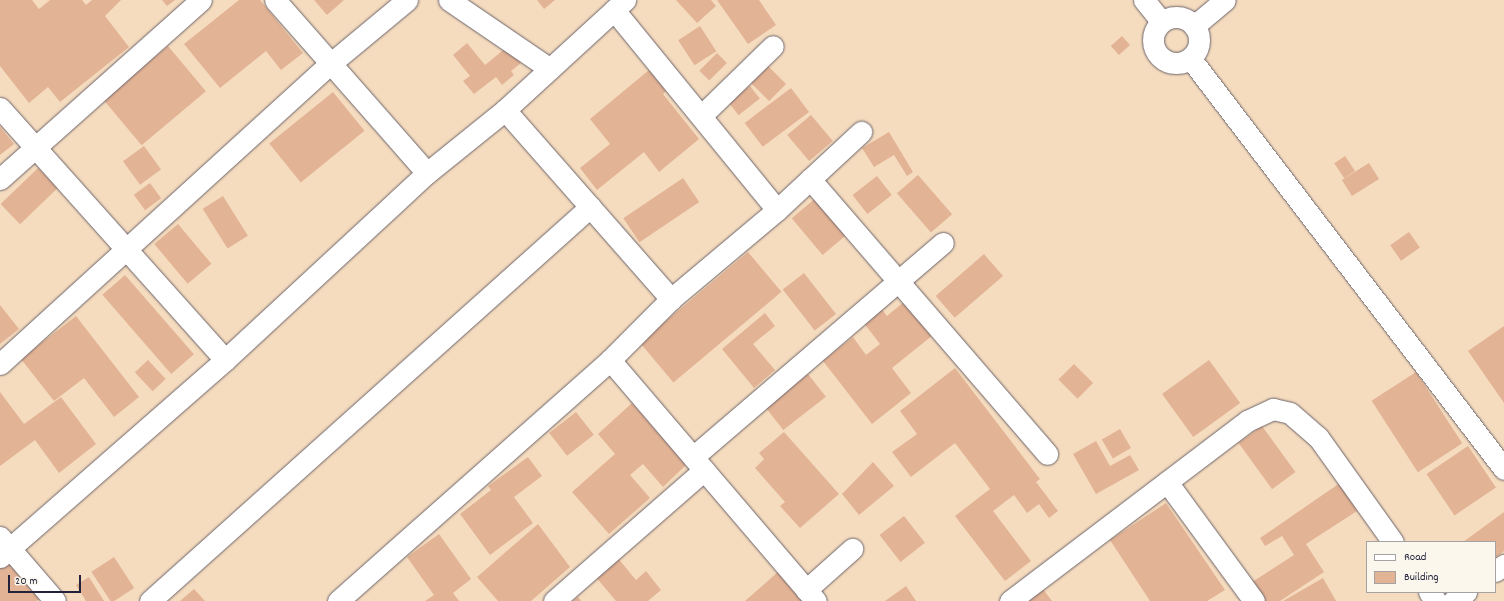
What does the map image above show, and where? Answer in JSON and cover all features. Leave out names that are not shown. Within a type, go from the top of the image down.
[{"type":"street","points":[[0,179],[201,0]]},
{"type":"street","points":[[275,0],[427,173]]},
{"type":"street","points":[[0,364],[330,64],[407,0]]},
{"type":"street","points":[[449,0],[550,69]]},
{"type":"street","points":[[1144,0],[1162,22]]},
{"type":"street","points":[[1194,26],[1225,0]]},
{"type":"street","points":[[55,601],[3,548],[225,360],[427,173],[505,110],[620,5],[701,116],[777,210]]},
{"type":"street","points":[[1179,17],[1194,26],[1199,35],[1198,46],[1190,58],[1181,63],[1171,63],[1158,55],[1153,40],[1155,30],[1162,22],[1169,18],[1179,17]]},
{"type":"street","points":[[701,116],[773,46]]},
{"type":"street","points":[[1190,58],[1504,469]]},
{"type":"street","points":[[0,108],[225,360]]},
{"type":"street","points":[[505,110],[671,299]]},
{"type":"street","points":[[338,601],[610,360],[671,299],[777,210],[861,132]]},
{"type":"street","points":[[810,179],[897,282],[1047,454]]},
{"type":"street","points":[[150,601],[590,207]]},
{"type":"street","points":[[554,601],[698,463],[897,282],[943,243]]},
{"type":"street","points":[[610,360],[811,595],[852,549]]},
{"type":"street","points":[[1010,601],[1247,421],[1273,409],[1290,413],[1318,437],[1392,541]]},
{"type":"street","points":[[1167,482],[1254,601]]},
{"type":"street","points":[[1430,593],[1436,601]]},
{"type":"street","points":[[1453,601],[1465,593]]},
{"type":"building","points":[[0,0],[32,0],[39,9],[50,0],[82,0],[86,5],[92,0],[121,0],[105,16],[129,47],[60,102],[48,87],[29,103],[0,66]]},
{"type":"building","points":[[162,0],[175,0],[167,6]]},
{"type":"building","points":[[239,0],[260,0],[303,53],[281,70],[266,51],[220,88],[184,44]]},
{"type":"building","points":[[314,0],[344,0],[327,15]]},
{"type":"building","points":[[537,0],[555,0],[544,9]]},
{"type":"building","points":[[676,0],[711,0],[716,6],[697,23]]},
{"type":"building","points":[[717,0],[759,0],[776,25],[748,44]]},
{"type":"building","points":[[700,26],[716,51],[695,65],[678,40]]},
{"type":"building","points":[[1122,36],[1130,45],[1119,55],[1111,46]]},
{"type":"building","points":[[467,43],[485,65],[507,47],[521,63],[511,71],[514,75],[502,85],[496,77],[474,94],[463,81],[470,76],[453,55]]},
{"type":"building","points":[[168,46],[206,91],[142,145],[104,100]]},
{"type":"building","points":[[717,53],[727,63],[709,81],[699,71]]},
{"type":"building","points":[[767,65],[786,84],[769,101],[750,82]]},
{"type":"building","points":[[649,70],[666,91],[663,94],[699,139],[659,172],[644,152],[597,190],[580,168],[610,144],[590,119]]},
{"type":"building","points":[[750,86],[760,99],[739,115],[729,103]]},
{"type":"building","points":[[791,88],[809,112],[763,147],[745,123]]},
{"type":"building","points":[[333,92],[364,131],[301,182],[269,144]]},
{"type":"building","points":[[811,115],[833,141],[809,161],[787,135]]},
{"type":"building","points":[[0,127],[14,144],[0,155]]},
{"type":"building","points":[[889,132],[913,172],[907,176],[894,155],[874,167],[862,148]]},
{"type":"building","points":[[144,146],[161,169],[140,185],[123,161]]},
{"type":"building","points":[[1345,156],[1355,171],[1344,178],[1334,163]]},
{"type":"building","points":[[1369,163],[1379,179],[1352,196],[1342,180]]},
{"type":"building","points":[[38,168],[57,188],[20,224],[1,204]]},
{"type":"building","points":[[918,175],[952,214],[931,233],[897,193]]},
{"type":"building","points":[[877,176],[892,195],[867,214],[853,195]]},
{"type":"building","points":[[683,178],[699,202],[640,242],[623,218]]},
{"type":"building","points":[[150,183],[161,198],[145,210],[134,195]]},
{"type":"building","points":[[223,196],[248,236],[228,249],[203,209]]},
{"type":"building","points":[[817,197],[848,234],[823,255],[792,218]]},
{"type":"building","points":[[178,224],[211,264],[188,284],[154,244]]},
{"type":"building","points":[[1409,232],[1420,248],[1401,261],[1390,245]]},
{"type":"building","points":[[748,252],[781,292],[673,382],[640,343]]},
{"type":"building","points":[[984,254],[1003,276],[955,318],[936,296]]},
{"type":"building","points":[[804,273],[836,314],[815,331],[783,290]]},
{"type":"building","points":[[125,275],[194,354],[171,374],[102,295]]},
{"type":"building","points":[[905,301],[933,335],[892,368],[911,393],[872,424],[823,361],[853,337],[866,355],[880,344],[863,322],[880,307],[887,316]]},
{"type":"building","points":[[0,305],[19,329],[0,344]]},
{"type":"building","points":[[765,313],[775,326],[753,344],[775,370],[754,388],[722,349]]},
{"type":"building","points":[[76,316],[139,397],[114,417],[84,378],[54,401],[21,359]]},
{"type":"building","points":[[1504,326],[1504,403],[1468,351]]},
{"type":"building","points":[[148,360],[166,379],[153,391],[135,372]]},
{"type":"building","points":[[1209,360],[1240,403],[1193,437],[1162,394]]},
{"type":"building","points":[[1074,364],[1093,383],[1078,399],[1058,380]]},
{"type":"building","points":[[955,368],[1040,479],[1036,482],[1058,511],[1049,518],[1039,504],[1027,513],[1014,495],[993,511],[1031,561],[1005,581],[955,516],[990,489],[955,443],[911,477],[892,452],[917,434],[900,411]]},
{"type":"building","points":[[1416,372],[1462,443],[1418,472],[1372,401]]},
{"type":"building","points":[[808,374],[826,397],[783,430],[765,407]]},
{"type":"building","points":[[0,392],[24,424],[61,397],[96,444],[59,473],[35,440],[0,466]]},
{"type":"building","points":[[632,403],[686,465],[663,487],[643,464],[630,475],[650,498],[609,534],[572,492],[615,454],[598,434]]},
{"type":"building","points":[[576,412],[594,435],[567,456],[549,433]]},
{"type":"building","points":[[1262,426],[1296,472],[1272,489],[1239,443]]},
{"type":"building","points":[[1120,429],[1131,448],[1113,459],[1102,440]]},
{"type":"building","points":[[784,432],[839,494],[800,528],[780,506],[785,502],[755,468],[764,459],[759,453]]},
{"type":"building","points":[[1096,441],[1110,466],[1130,455],[1139,470],[1096,494],[1073,454]]},
{"type":"building","points":[[1468,446],[1496,487],[1455,515],[1427,474]]},
{"type":"building","points":[[528,457],[542,476],[514,497],[533,523],[490,555],[460,514],[491,490],[488,486]]},
{"type":"building","points":[[873,462],[894,486],[859,515],[842,494]]},
{"type":"building","points":[[1340,483],[1357,511],[1306,544],[1324,572],[1280,601],[1264,601],[1252,582],[1294,555],[1282,536],[1265,546],[1260,538]]},
{"type":"building","points":[[1166,503],[1225,590],[1207,601],[1150,601],[1110,540]]},
{"type":"building","points":[[1504,512],[1504,551],[1496,557],[1496,541],[1464,541]]},
{"type":"building","points":[[904,516],[925,543],[901,562],[880,535]]},
{"type":"building","points":[[538,524],[570,567],[531,601],[498,601],[477,577]]},
{"type":"building","points":[[439,534],[471,579],[453,593],[459,601],[425,601],[434,595],[407,557]]},
{"type":"building","points":[[114,557],[134,588],[114,601],[110,601],[91,572]]},
{"type":"building","points":[[617,557],[636,580],[646,571],[661,590],[648,601],[616,601],[595,576]]},
{"type":"building","points":[[13,558],[43,596],[37,601],[0,601],[0,568]]},
{"type":"building","points":[[779,571],[803,601],[745,601]]},
{"type":"building","points":[[89,577],[104,601],[86,601],[76,585]]},
{"type":"building","points":[[1323,578],[1336,601],[1283,601]]},
{"type":"building","points":[[1039,584],[1052,601],[1018,601]]},
{"type":"building","points":[[906,586],[916,601],[885,601]]},
{"type":"building","points":[[194,589],[205,601],[180,601]]},
{"type":"building","points":[[578,597],[581,601],[573,601]]}]
